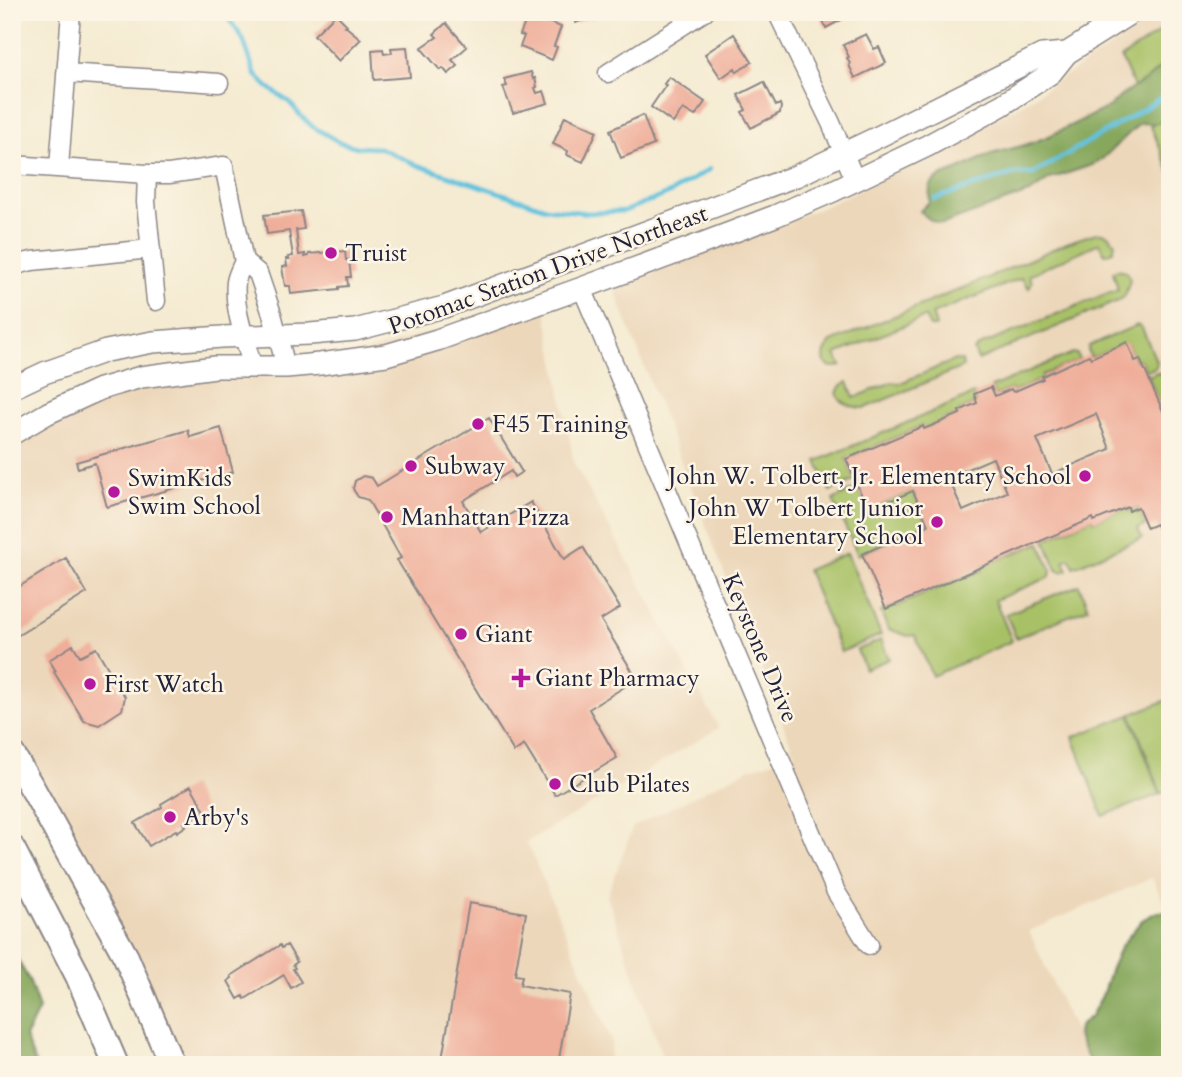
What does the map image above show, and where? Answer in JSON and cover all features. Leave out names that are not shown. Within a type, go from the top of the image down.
[{"type":"main road","points":[[12,754],[125,957],[172,1065]]},
{"type":"main road","points":[[12,848],[78,976],[116,1065]]},
{"type":"street","points":[[59,167],[71,12]]},
{"type":"street","points":[[608,73],[704,12]]},
{"type":"street","points":[[777,12],[856,180]]},
{"type":"street","name":"Potomac Station Drive Northeast","points":[[12,434],[100,388],[131,380],[215,367],[286,367],[386,355],[437,340],[775,216],[927,146],[1002,105],[1051,73],[1067,53],[1132,12]]},
{"type":"street","name":"Potomac Station Drive Northeast","points":[[12,388],[44,373],[106,351],[153,342],[355,330],[444,307],[796,176],[1042,55],[1067,53]]},
{"type":"street","points":[[66,73],[219,83]]},
{"type":"street","points":[[12,164],[147,174],[169,174],[225,166],[244,261],[236,281],[236,298],[252,366]]},
{"type":"street","points":[[147,174],[146,202],[156,301]]},
{"type":"street","points":[[12,267],[32,261],[151,249]]},
{"type":"street","points":[[244,261],[258,273],[286,367]]},
{"type":"street","name":"Keystone Drive","points":[[582,288],[835,892],[869,945]]},
{"type":"shaded area","name":"John W Tolbert Junior Elementary School","points":[[1163,12],[1170,12],[1170,915],[1152,878],[1029,931],[1090,1065],[665,1065],[607,896],[633,827],[748,769],[795,755],[614,289],[821,208],[931,156],[1027,101]]},
{"type":"shaded area","points":[[547,300],[547,317],[574,463],[719,728],[527,842],[612,1042],[609,1065],[172,1065],[12,754],[12,438],[133,388],[320,364]]},
{"type":"green space","points":[[1170,25],[1170,59],[1134,87],[1121,58]]},
{"type":"green space","points":[[1170,59],[1169,104],[1163,119],[1158,123],[1140,123],[1102,159],[1050,179],[1031,192],[943,224],[930,220],[920,211],[929,202],[933,182],[943,175],[991,154],[1047,137],[1109,107]]},
{"type":"green space","points":[[1170,107],[1170,172],[1149,122],[1158,123]]},
{"type":"green space","points":[[1096,233],[1111,238],[1115,243],[1113,251],[1105,254],[1099,243],[1029,275],[1032,282],[1029,288],[1022,278],[932,314],[935,327],[930,327],[925,317],[836,354],[841,366],[829,366],[824,360],[831,342]]},
{"type":"green space","points":[[1118,269],[1127,272],[1130,280],[1125,296],[1118,301],[978,360],[974,351],[979,346],[1118,289],[1113,272]]},
{"type":"green space","points":[[1137,325],[1142,328],[1157,363],[1155,368],[1146,371],[1140,359],[1135,361],[1127,343],[1091,358],[1089,346]]},
{"type":"green space","points":[[1073,353],[1077,354],[1079,360],[1042,375],[1043,379],[1013,392],[1011,389],[995,396],[991,387]]},
{"type":"green space","points":[[955,360],[962,361],[963,367],[865,408],[852,406],[838,396],[838,391],[848,382],[854,398],[892,382],[898,384]]},
{"type":"green space","points":[[1157,372],[1162,374],[1170,393],[1170,421],[1167,422],[1148,376]]},
{"type":"green space","points":[[974,394],[977,403],[959,411],[960,414],[924,429],[922,426],[846,459],[855,480],[830,491],[817,461]]},
{"type":"green space","points":[[858,487],[868,510],[913,491],[928,525],[858,555],[833,500]]},
{"type":"green space","points":[[1128,507],[1129,511],[1138,507],[1146,525],[1138,529],[1142,538],[1074,567],[1070,558],[1064,561],[1068,570],[1057,570],[1045,540],[1093,518],[1094,521]]},
{"type":"green space","points":[[1040,543],[1051,570],[1050,577],[995,600],[1012,641],[932,676],[915,635],[908,636],[888,629],[881,612]]},
{"type":"green space","points":[[847,553],[881,635],[841,652],[807,570]]},
{"type":"green space","points":[[1079,585],[1088,608],[1016,638],[1006,614]]},
{"type":"green space","points":[[881,640],[889,659],[865,669],[857,650]]},
{"type":"green space","points":[[1170,699],[1170,790],[1161,793],[1131,714]]},
{"type":"green space","points":[[1130,715],[1160,794],[1103,816],[1073,737]]},
{"type":"green space","points":[[1157,912],[1170,912],[1170,1065],[1091,1065],[1077,1035],[1078,1027],[1091,1016],[1102,996],[1121,946],[1142,920]]},
{"type":"green space","points":[[12,950],[29,980],[39,1009],[25,1037],[36,1065],[12,1065]]},
{"type":"building","points":[[571,12],[605,12],[576,23]]},
{"type":"building","points":[[820,12],[856,12],[826,28]]},
{"type":"building","points":[[336,14],[347,25],[345,26],[361,39],[339,61],[314,35]]},
{"type":"building","points":[[531,15],[561,27],[552,60],[520,47],[524,36],[520,35]]},
{"type":"building","points":[[446,23],[467,47],[452,60],[458,66],[448,74],[443,68],[440,70],[421,48],[437,37],[434,34]]},
{"type":"building","points":[[734,34],[752,62],[737,72],[735,68],[721,78],[705,54]]},
{"type":"building","points":[[866,34],[874,49],[879,47],[886,63],[855,78],[843,45]]},
{"type":"building","points":[[407,47],[410,77],[374,80],[372,50],[383,49],[384,54],[392,53],[391,48]]},
{"type":"building","points":[[531,72],[533,79],[535,78],[537,93],[544,91],[548,103],[513,113],[503,87],[507,86],[504,79]]},
{"type":"building","points":[[669,77],[705,102],[695,116],[683,109],[673,123],[651,107]]},
{"type":"building","points":[[764,82],[776,106],[780,104],[780,113],[751,128],[742,112],[746,110],[738,95]]},
{"type":"building","points":[[643,115],[654,145],[621,158],[610,130]]},
{"type":"building","points":[[565,116],[597,131],[583,162],[567,155],[568,151],[553,144]]},
{"type":"building","name":"Truist","points":[[301,211],[304,229],[296,230],[299,255],[305,254],[305,257],[309,254],[345,251],[351,277],[347,277],[348,286],[291,294],[290,286],[285,286],[282,267],[287,266],[288,257],[293,256],[289,231],[267,234],[264,215]]},
{"type":"building","name":"John W. Tolbert, Jr. Elementary School","points":[[1127,342],[1135,361],[1140,359],[1170,427],[1170,526],[1159,531],[1156,524],[1147,528],[1138,507],[1129,511],[1128,507],[1094,521],[1093,518],[886,609],[862,554],[928,525],[913,491],[868,510],[846,459],[923,426],[924,429],[960,414],[959,411],[977,403],[974,394],[991,387],[995,396],[1011,389],[1013,392],[1089,355],[1091,358]],"holes":[[[1096,414],[1110,449],[1052,474],[1037,439]],[[993,458],[1007,492],[963,511],[948,477]]]},
{"type":"building","points":[[489,418],[522,472],[514,477],[511,471],[463,501],[481,532],[531,502],[564,559],[583,547],[620,608],[601,620],[637,679],[589,709],[617,758],[555,795],[524,745],[514,752],[397,560],[401,558],[368,500],[358,497],[353,489],[355,481],[363,476],[372,478],[377,486]]},
{"type":"building","points":[[221,428],[233,472],[107,507],[95,463],[78,468],[76,462],[188,430],[190,437]]},
{"type":"building","points":[[66,558],[87,593],[12,639],[12,591]]},
{"type":"building","name":"First Watch","points":[[73,645],[80,656],[96,648],[125,697],[122,710],[99,725],[84,721],[49,660]]},
{"type":"building","name":"Arby's","points":[[191,786],[205,811],[184,823],[186,826],[177,832],[176,830],[149,846],[135,823]]},
{"type":"building","points":[[469,903],[526,913],[515,975],[522,976],[520,985],[570,994],[558,1065],[441,1065]]},
{"type":"building","points":[[280,945],[282,948],[287,945],[297,962],[293,969],[301,982],[291,988],[284,975],[245,999],[243,996],[238,999],[228,981],[231,976]]},
{"type":"waterway","points":[[224,12],[243,39],[255,74],[290,103],[313,127],[339,142],[357,147],[380,148],[417,165],[546,208],[588,213],[625,211],[670,193],[710,169]]},
{"type":"waterway","points":[[934,199],[1012,174],[1033,174],[1170,92]]},
{"type":"place","name":"Truist","points":[[331,253]]},
{"type":"place","name":"F45 Training","points":[[478,424]]},
{"type":"place","name":"Subway","points":[[411,466]]},
{"type":"place","name":"John W. Tolbert, Jr. Elementary School","points":[[1085,476]]},
{"type":"place","name":"SwimKids Swim School","points":[[114,492]]},
{"type":"place","name":"Manhattan Pizza","points":[[387,517]]},
{"type":"place","name":"John W Tolbert Junior Elementary School","points":[[937,522]]},
{"type":"place","name":"Giant","points":[[461,634]]},
{"type":"place","name":"Giant Pharmacy","points":[[521,678]]},
{"type":"place","name":"First Watch","points":[[90,684]]},
{"type":"place","name":"Club Pilates","points":[[555,784]]},
{"type":"place","name":"Arby's","points":[[170,817]]}]
